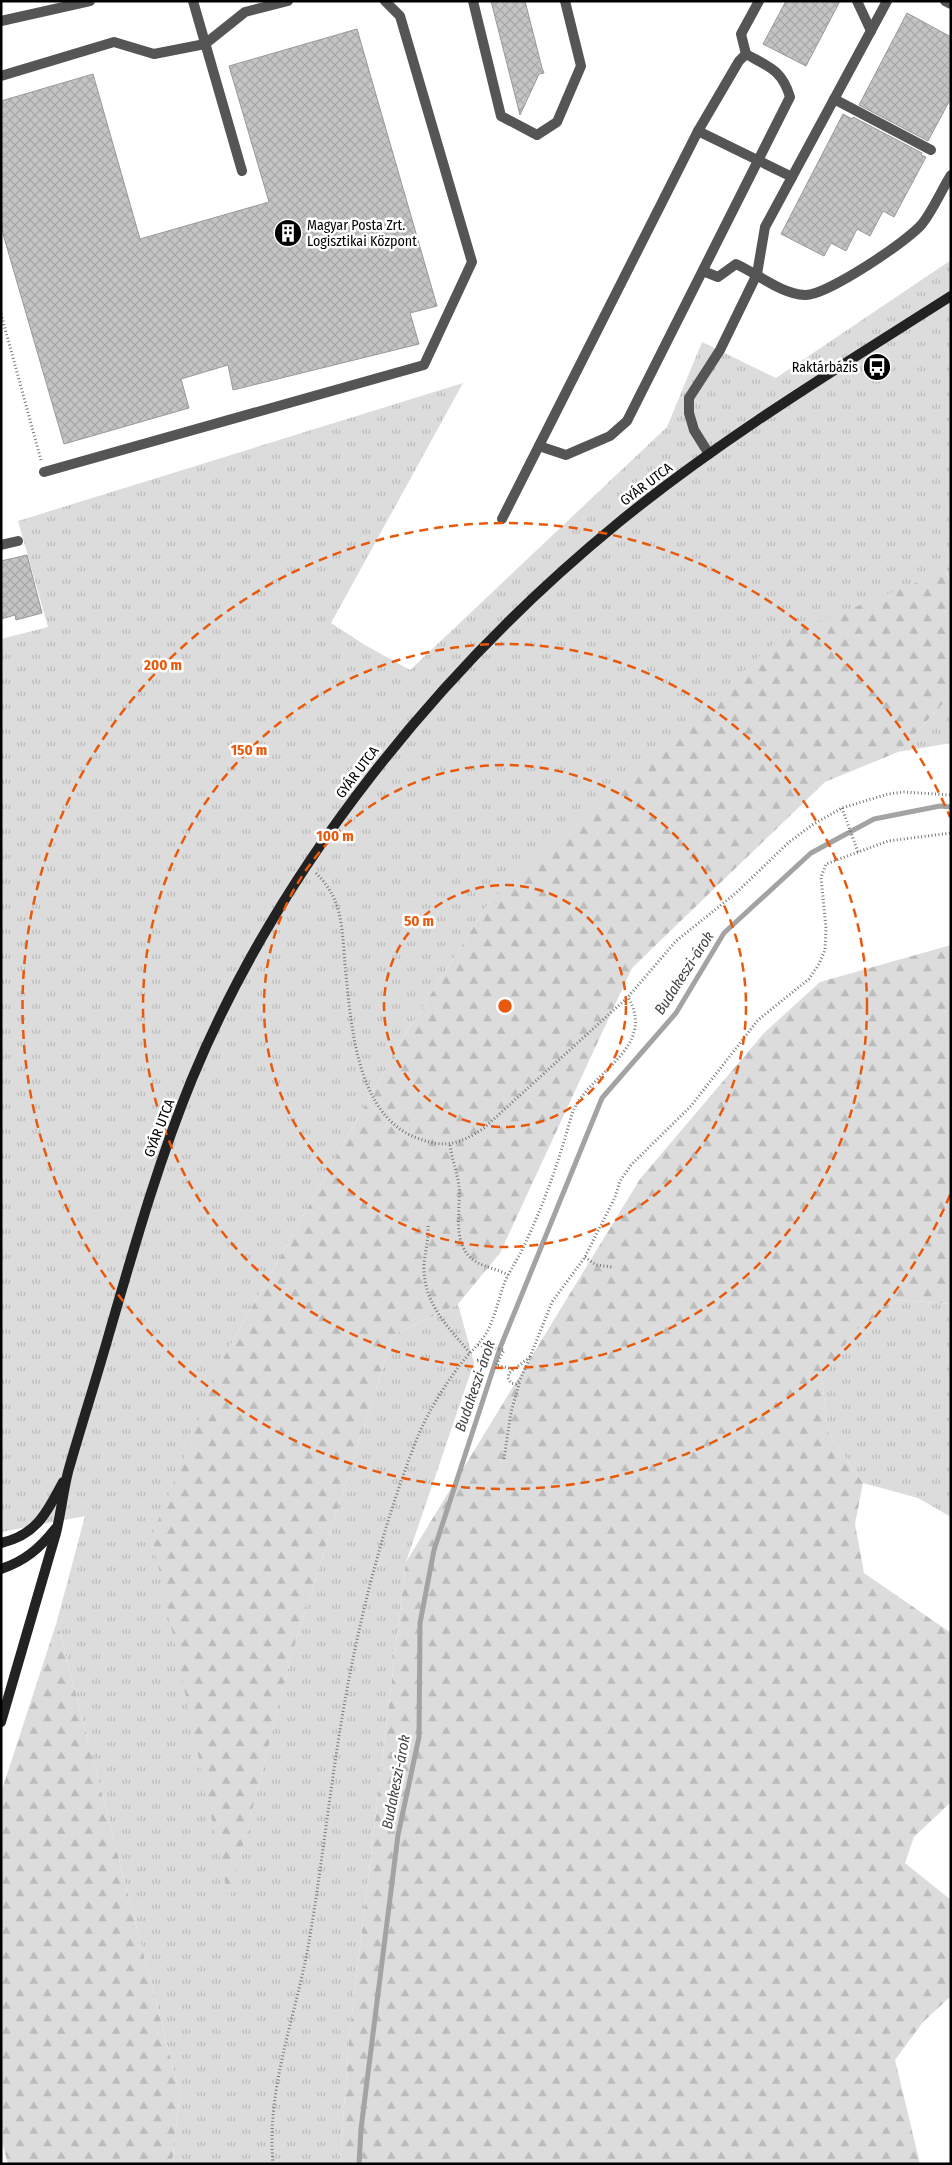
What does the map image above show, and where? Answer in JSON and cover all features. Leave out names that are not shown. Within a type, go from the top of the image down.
[{"type":"main road","name":"GYÁR UTCA","points":[[1,1722],[58,1527],[67,1475],[146,1204],[191,1082],[247,967],[338,820],[405,733],[493,639],[571,563],[618,523],[709,454],[951,296]]},
{"type":"main road","name":"GYÁR UTCA","points":[[1,1543],[24,1536],[32,1529],[45,1514],[67,1475]]},
{"type":"main road","points":[[1,1569],[20,1562],[40,1548],[58,1527]]},
{"type":"lane","points":[[1,21],[90,1]]},
{"type":"lane","points":[[193,1],[242,172]]},
{"type":"lane","points":[[1,76],[114,42],[154,54],[205,44],[245,12],[288,1]]},
{"type":"lane","points":[[44,472],[424,365],[472,262],[400,16],[385,1]]},
{"type":"lane","points":[[473,1],[501,116],[537,134],[557,122],[581,66],[565,1]]},
{"type":"lane","points":[[539,446],[566,455],[610,436],[627,421],[790,97],[786,81],[777,72],[746,54],[741,34],[759,1]]},
{"type":"lane","points":[[857,1],[870,31]]},
{"type":"lane","points":[[709,454],[694,430],[689,413],[689,398],[720,350],[756,274],[765,227],[887,1]]},
{"type":"lane","points":[[945,1],[951,4]]},
{"type":"lane","points":[[502,519],[698,131],[739,60],[746,54]]},
{"type":"lane","points":[[834,100],[931,150]]},
{"type":"lane","points":[[698,131],[792,177]]},
{"type":"lane","points":[[703,270],[718,277],[736,264],[787,291],[806,295],[823,291],[906,238],[921,225],[951,175]]},
{"type":"lane","points":[[1,546],[18,541]]},
{"type":"path","points":[[1,314],[44,472]]},
{"type":"path","points":[[309,865],[332,894],[338,912],[352,1022],[358,1056],[368,1089],[378,1108],[393,1124],[410,1136],[430,1143],[450,1145],[466,1140],[484,1128],[628,997],[676,941],[736,894],[788,843],[812,825],[842,808],[888,794],[904,792],[951,795]]},
{"type":"path","points":[[842,808],[858,852]]},
{"type":"path","points":[[504,1459],[511,1412],[520,1380],[552,1302],[585,1258],[615,1197],[620,1181],[630,1165],[685,1113],[758,1020],[808,978],[819,964],[825,950],[826,928],[822,871],[830,861],[898,839],[951,833]]},
{"type":"path","points":[[273,2164],[271,2127],[277,2089],[308,1943],[345,1696],[361,1621],[382,1541],[419,1434],[454,1373],[478,1345],[491,1323],[508,1275],[524,1246],[558,1164],[576,1104],[585,1091],[621,1056],[633,1035],[635,1013],[628,997]]},
{"type":"path","points":[[450,1145],[458,1184],[458,1227],[464,1249],[474,1261],[499,1269],[508,1275]]},
{"type":"path","points":[[428,1226],[429,1239],[424,1266],[428,1296],[435,1311],[470,1353]]},
{"type":"path","points":[[585,1258],[596,1265],[612,1267]]},
{"type":"path","points":[[478,1345],[483,1347],[496,1346],[504,1350],[496,1365],[512,1370]]},
{"type":"path","points":[[520,1380],[516,1384],[509,1381],[508,1375],[530,1357]]},
{"type":"green space","points":[[951,260],[951,586],[946,571],[490,901],[403,1038],[225,1355],[229,1900],[294,1646],[393,1335],[458,1304],[474,1363],[406,1562],[349,2039],[340,2164],[172,2164],[180,2094],[57,1621],[85,1516],[1,1532],[1,639],[48,627],[18,521],[463,383],[331,623],[365,645],[410,670],[667,427],[702,342],[776,378]]},
{"type":"green space","points":[[946,571],[951,586],[951,695],[898,752],[825,782],[632,968],[500,1253],[458,1304],[393,1335],[294,1646],[229,1901],[152,1536],[225,1355],[403,1038],[490,901],[782,636]]},
{"type":"green space","points":[[951,695],[951,743],[898,752]]},
{"type":"green space","points":[[951,945],[951,1304],[899,1300],[855,1331],[822,1378],[828,1432],[863,1483],[855,1524],[864,1573],[951,1633],[951,1802],[914,1837],[905,1863],[951,1900],[951,1996],[923,2022],[895,2060],[920,2164],[340,2164],[349,2039],[406,1562],[640,1179],[764,1033],[820,982]]},
{"type":"green space","points":[[899,1300],[951,1304],[951,1517],[918,1498],[863,1483],[828,1432],[822,1378],[855,1331]]},
{"type":"green space","points":[[57,1621],[180,2094],[172,2164],[8,2164],[1,2138],[1,1793]]},
{"type":"building","points":[[491,1],[525,1],[544,73],[539,74],[520,115]]},
{"type":"building","points":[[786,1],[840,1],[806,66],[763,44]]},
{"type":"building","points":[[907,13],[951,37],[951,98],[928,141],[859,105]]},
{"type":"building","name":"Magyar Posta Zrt. Logisztikai Központ","points":[[357,29],[437,306],[410,313],[419,344],[233,390],[228,365],[181,379],[189,408],[64,444],[1,227],[1,101],[93,74],[140,239],[269,202],[229,66]]},
{"type":"building","points":[[843,114],[852,119],[853,117],[922,153],[921,155],[926,157],[894,217],[883,211],[870,236],[857,229],[846,251],[831,243],[824,256],[781,234]]},
{"type":"building","points":[[27,555],[42,613],[16,620],[15,615],[1,619],[1,561]]},
{"type":"waterway","name":"Budakeszi-árok","points":[[359,2164],[361,2129],[398,1835],[419,1737],[420,1623],[434,1550],[500,1348],[602,1098],[676,1013],[724,933],[811,853],[874,819],[940,806],[951,807]]},
{"type":"place","name":"Magyar Posta Zrt. Logisztikai Központ","points":[[288,233]]},
{"type":"place","name":"Raktárbázis","points":[[877,367]]}]
